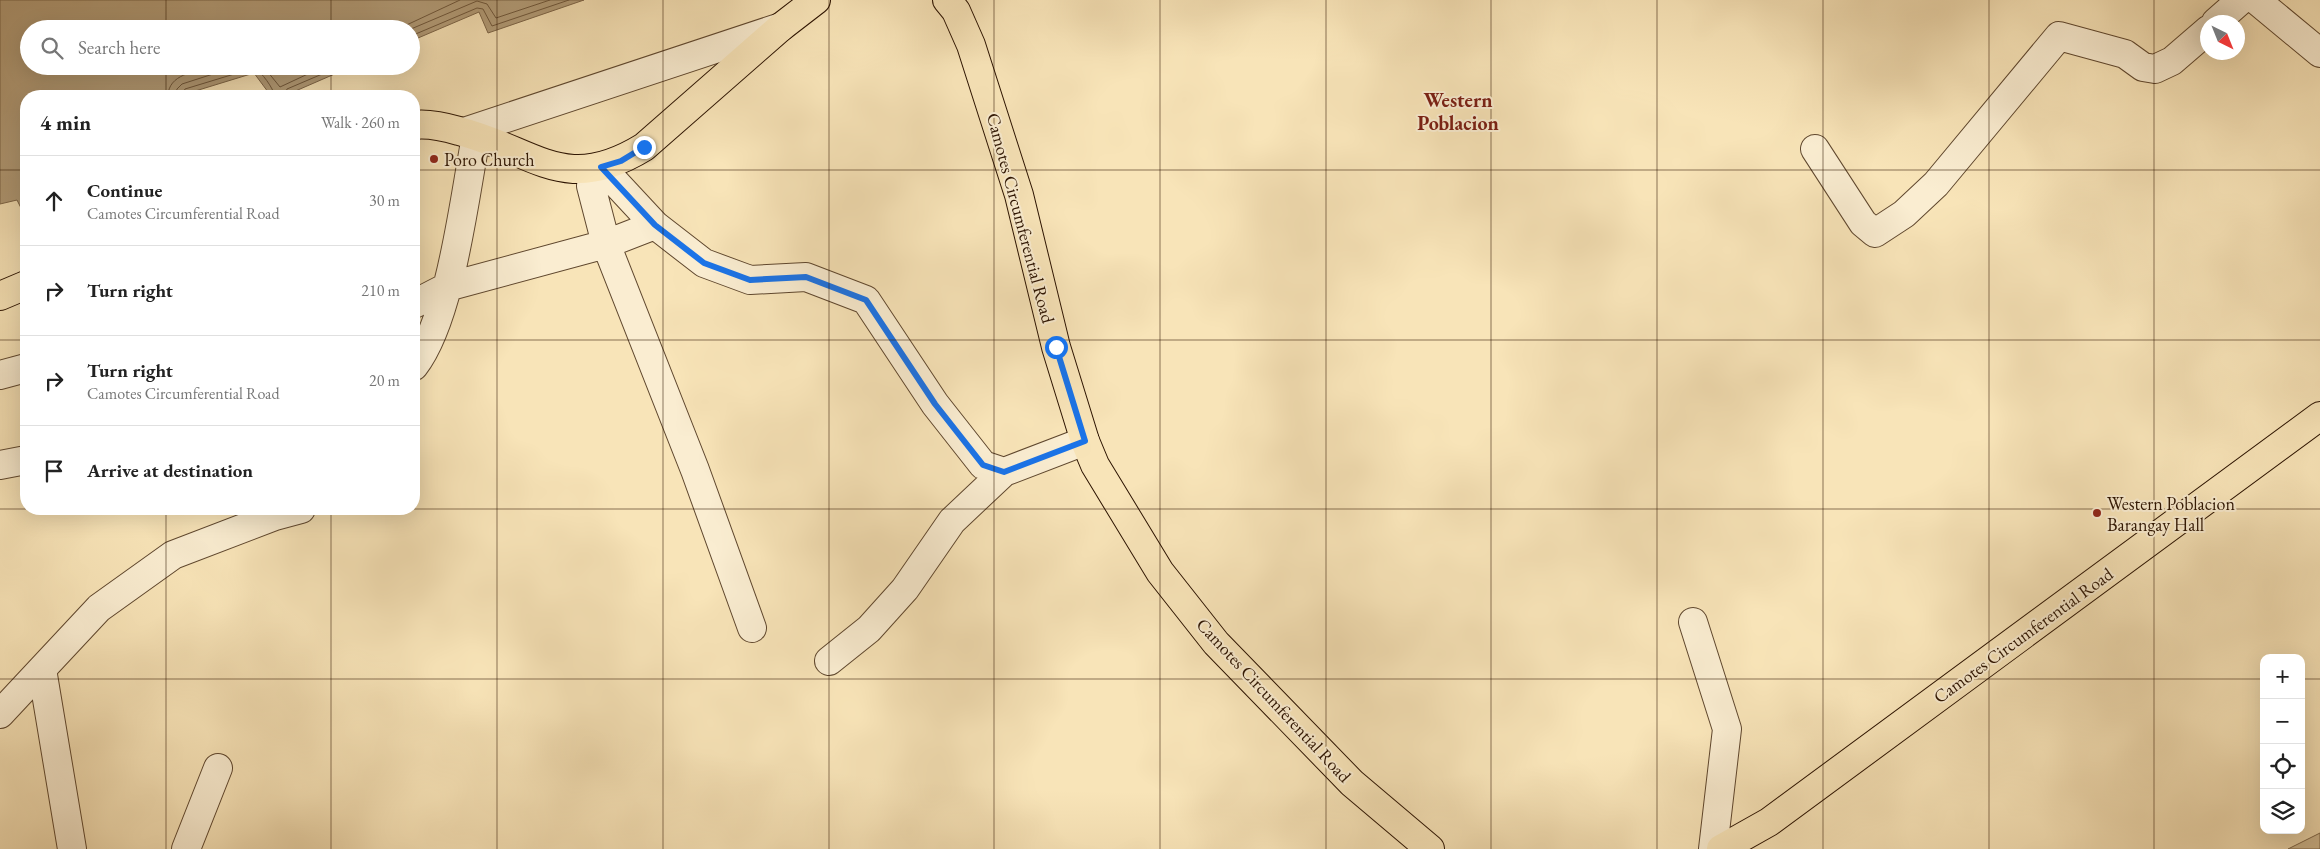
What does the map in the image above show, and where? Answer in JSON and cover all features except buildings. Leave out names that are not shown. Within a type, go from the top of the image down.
[{"type":"main road","points":[[420,124],[470,135],[556,167],[575,170],[597,168],[621,161],[644,147],[781,27],[816,0]]},
{"type":"main road","name":"Camotes Circumferential Road","points":[[947,0],[956,11],[971,45],[1004,148],[1023,213],[1056,347],[1085,441],[1095,465],[1160,572],[1216,644],[1352,783],[1430,849]]},
{"type":"main road","points":[[0,296],[20,288]]},
{"type":"main road","name":"Camotes Circumferential Road","points":[[1722,849],[1769,822],[2320,416]]},
{"type":"street","points":[[2224,15],[2241,0]]},
{"type":"street","points":[[2256,0],[2320,53]]},
{"type":"street","points":[[420,358],[424,353],[447,287],[470,135],[781,27]]},
{"type":"street","points":[[1815,149],[1863,223],[1875,233],[1904,214],[1936,184],[2059,36],[2125,54],[2143,67],[2155,69],[2172,61],[2200,37]]},
{"type":"street","points":[[752,628],[695,470],[606,244],[591,186],[597,168],[655,225],[704,263],[750,280],[806,277],[866,300],[935,404],[983,465],[1004,472]]},
{"type":"street","points":[[420,301],[447,287],[606,244],[655,225]]},
{"type":"street","points":[[0,375],[20,370]]},
{"type":"street","points":[[829,660],[869,629],[904,589],[952,521],[1004,472],[1085,441]]},
{"type":"street","points":[[0,465],[20,461]]},
{"type":"street","points":[[0,714],[99,608],[172,555],[278,515]]},
{"type":"street","points":[[1693,622],[1727,729],[1713,849]]},
{"type":"street","points":[[42,669],[72,849]]},
{"type":"street","points":[[186,849],[218,768]]},
{"type":"shaded area","points":[[2320,833],[2320,849],[2288,849]]},
{"type":"water","points":[[0,0],[584,0],[488,33],[479,12],[420,37],[420,20],[20,20],[20,75],[247,75],[199,90],[20,90],[20,206],[17,200],[0,204]]},
{"type":"water","points":[[255,75],[332,75],[298,90],[267,90]]},
{"type":"place","name":"Poro Church","points":[[434,159]]},
{"type":"place","name":"Western Poblacion Barangay Hall","points":[[2097,513]]},
{"type":"district","name":"Western Poblacion","points":[[1458,112]]},
{"type":"route","points":[[644,147],[621,161],[601,167],[655,225],[704,263],[750,280],[806,277],[866,300],[935,404],[983,465],[1004,472],[1085,441],[1056,347]]}]
